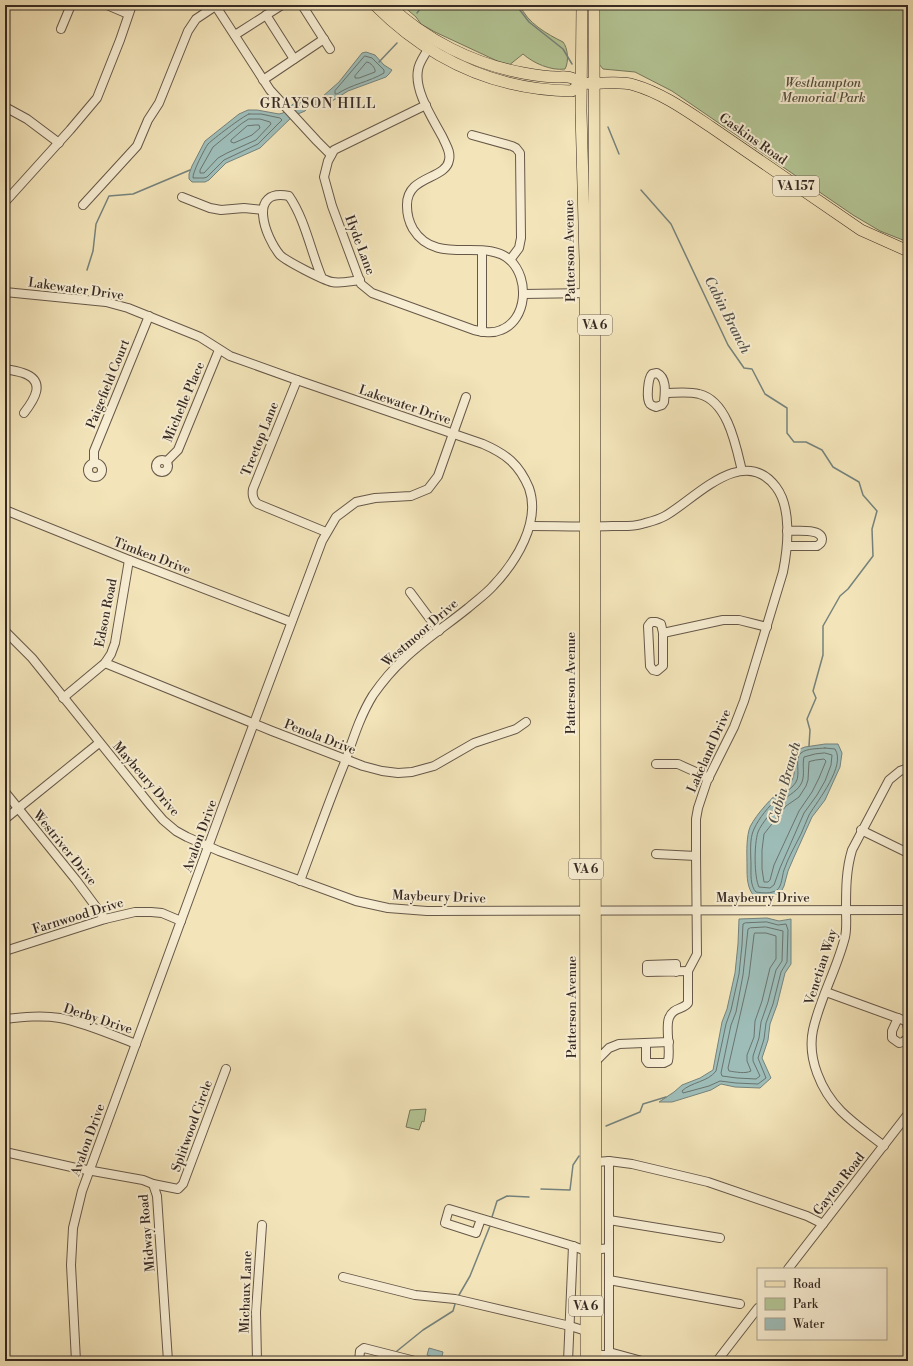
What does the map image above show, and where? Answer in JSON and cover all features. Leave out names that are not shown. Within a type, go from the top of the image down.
[{"type":"main road","points":[[375,5],[400,28],[428,49],[472,71],[493,79],[516,86],[572,91],[581,83],[572,78],[546,77],[516,72],[475,59],[456,51],[427,35],[409,22],[390,5]]},
{"type":"main road","name":"Patterson Avenue","points":[[582,5],[581,83],[590,293]]},
{"type":"main road","name":"Patterson Avenue","points":[[594,5],[590,293],[591,1250],[596,1358]]},
{"type":"main road","name":"Gaskins Road","points":[[594,83],[618,82],[634,85],[669,100],[861,230],[908,251]]},
{"type":"main road","name":"VA 157","points":[[581,83],[594,83]]},
{"type":"main road","name":"Patterson Avenue","points":[[586,1361],[586,1331],[596,1162],[596,1061],[591,910]]},
{"type":"street","points":[[61,29],[71,5]]},
{"type":"street","points":[[107,5],[128,14]]},
{"type":"street","points":[[5,202],[59,143],[97,98],[132,5]]},
{"type":"street","points":[[83,204],[137,146],[148,120],[160,103],[188,31],[196,19],[216,5],[270,90],[331,155],[334,150],[347,143],[426,105]]},
{"type":"street","points":[[235,35],[282,5]]},
{"type":"street","points":[[302,5],[330,48]]},
{"type":"street","points":[[266,16],[294,59]]},
{"type":"street","points":[[263,80],[324,39]]},
{"type":"street","points":[[428,49],[420,63],[417,81],[426,105],[449,150],[450,161],[445,168],[417,185],[410,192],[407,198],[407,215],[414,230],[427,243],[440,248],[495,253],[510,260],[518,272],[523,294],[590,293]]},
{"type":"street","points":[[5,106],[27,119],[59,143]]},
{"type":"street","points":[[472,135],[512,146],[516,148],[520,154],[520,243],[516,253],[510,260]]},
{"type":"street","name":"Hyde Lane","points":[[331,155],[324,177],[332,206],[361,284],[372,293],[482,332],[495,332],[512,323],[520,311],[523,294]]},
{"type":"street","points":[[322,278],[294,203],[289,196],[279,194],[269,199],[263,206],[262,218],[281,256],[312,274],[322,278],[332,282],[360,280]]},
{"type":"street","points":[[182,197],[210,208],[221,210],[244,208],[263,210]]},
{"type":"street","points":[[482,251],[482,332]]},
{"type":"street","name":"Lakewater Drive","points":[[5,292],[106,302],[128,308],[200,337],[230,356],[498,450],[513,461],[524,476],[530,494],[532,513],[530,526]]},
{"type":"street","name":"Paigefield Court","points":[[94,462],[94,451],[149,316]]},
{"type":"street","name":"Michelle Place","points":[[167,461],[178,450],[219,350]]},
{"type":"street","points":[[5,369],[24,373],[33,378],[36,383],[36,395],[24,413]]},
{"type":"street","name":"Treetop Lane","points":[[297,380],[252,489],[252,493],[254,500],[258,504],[326,532]]},
{"type":"street","points":[[530,526],[590,527],[640,525],[663,517],[706,486],[733,472],[742,471],[735,444],[724,416],[717,405],[707,397],[698,393],[664,393]]},
{"type":"street","name":"Avalon Drive","points":[[76,1361],[72,1295],[71,1242],[77,1210],[89,1170],[291,622],[326,532],[336,517],[356,502],[375,498],[411,496],[428,488],[438,476],[466,398]]},
{"type":"street","name":"Lakeland Drive","points":[[646,1043],[646,1060],[648,1064],[668,1062],[668,1019],[677,1008],[684,1007],[688,1003],[688,971],[697,954],[696,819],[698,808],[703,791],[744,701],[783,572],[787,531],[784,502],[781,493],[773,482],[759,473],[742,471]]},
{"type":"street","name":"Timken Drive","points":[[5,510],[129,560],[291,622]]},
{"type":"street","name":"Westmoor Drive","points":[[300,881],[364,712],[373,696],[383,681],[405,658],[494,585],[512,562],[530,526]]},
{"type":"street","points":[[786,546],[815,547],[821,544],[822,539],[820,534],[816,532],[787,531]]},
{"type":"street","name":"Edson Road","points":[[64,698],[105,663],[111,654],[115,643],[129,560]]},
{"type":"street","points":[[410,592],[439,631]]},
{"type":"street","points":[[663,633],[723,620],[739,620],[767,627]]},
{"type":"street","points":[[651,622],[659,622],[662,626],[663,633],[663,666],[660,670],[655,671],[650,666],[648,626],[651,622]]},
{"type":"street","name":"Maybeury Drive","points":[[5,631],[32,658],[99,743],[163,820],[182,834],[209,846],[356,901],[388,908],[448,911],[908,910]]},
{"type":"street","name":"Penola Drive","points":[[105,663],[363,766],[382,771],[412,772],[434,766],[474,743],[516,729],[526,722]]},
{"type":"street","points":[[5,819],[99,743]]},
{"type":"street","points":[[656,764],[678,764],[709,778]]},
{"type":"street","name":"Venetian Way","points":[[884,1146],[840,1110],[828,1095],[818,1073],[813,1056],[812,1040],[817,1018],[845,935],[848,865],[852,850],[861,830],[892,778],[900,771],[908,768]]},
{"type":"street","name":"Westriver Drive","points":[[5,792],[76,880],[105,919]]},
{"type":"street","points":[[861,830],[908,853]]},
{"type":"street","points":[[656,854],[696,856]]},
{"type":"street","name":"Farnwood Drive","points":[[5,951],[105,919],[135,912],[151,912],[168,915],[181,921]]},
{"type":"street","points":[[676,972],[688,971]]},
{"type":"street","points":[[826,992],[904,1019],[908,1029]]},
{"type":"street","name":"Derby Drive","points":[[5,1019],[36,1017],[60,1018],[136,1044]]},
{"type":"street","points":[[904,1019],[892,1031],[892,1038],[899,1043],[908,1038]]},
{"type":"street","points":[[596,1061],[612,1046],[619,1044],[668,1042]]},
{"type":"street","name":"Splitwood Circle","points":[[153,1184],[178,1189],[181,1186],[226,1069]]},
{"type":"street","name":"Gayton Road","points":[[789,1268],[908,1114]]},
{"type":"street","name":"Midway Road","points":[[5,1152],[143,1180],[153,1184],[158,1196],[168,1361]]},
{"type":"street","points":[[596,1162],[608,1161],[632,1164],[708,1182],[807,1216],[823,1224]]},
{"type":"street","points":[[608,1161],[609,1352]]},
{"type":"street","points":[[481,1218],[573,1246],[591,1250],[609,1248]]},
{"type":"street","points":[[609,1220],[720,1238]]},
{"type":"street","name":"Michaux Lane","points":[[256,1361],[256,1312],[262,1225]]},
{"type":"street","points":[[568,1361],[573,1246]]},
{"type":"street","points":[[343,1277],[415,1295],[455,1299],[586,1331]]},
{"type":"street","points":[[609,1280],[740,1304]]},
{"type":"street","points":[[717,1361],[757,1309]]},
{"type":"street","points":[[359,1361],[360,1351],[364,1348],[403,1360],[415,1361]]},
{"type":"street","points":[[596,1358],[606,1355],[609,1352]]},
{"type":"street","points":[[609,1352],[642,1361]]},
{"type":"green space","points":[[402,5],[520,5],[532,23],[544,32],[563,42],[567,51],[565,69],[548,68],[523,54],[508,66],[421,24],[416,17]]},
{"type":"green space","name":"Westhampton Memorial Park","points":[[598,5],[908,5],[908,242],[880,231],[853,215],[672,91],[635,72],[603,69],[599,64]]},
{"type":"green space","points":[[426,1109],[424,1122],[422,1121],[419,1130],[406,1127],[410,1110]]},
{"type":"water","points":[[366,52],[375,55],[384,65],[392,70],[386,77],[348,91],[329,103],[309,106],[305,111],[293,116],[260,148],[226,163],[209,180],[205,182],[192,182],[189,179],[192,166],[205,141],[239,114],[248,110],[257,110],[279,114],[283,113],[293,104],[322,97],[339,82],[362,53]]},
{"type":"water","points":[[838,744],[842,753],[840,767],[825,800],[812,817],[788,871],[781,892],[772,897],[754,896],[749,886],[747,875],[747,844],[750,826],[770,801],[791,782],[794,773],[797,750],[805,747]]},
{"type":"water","points":[[767,918],[779,921],[791,919],[791,964],[785,973],[762,1058],[771,1078],[760,1088],[735,1087],[721,1084],[711,1090],[672,1102],[659,1102],[682,1085],[700,1078],[713,1070],[722,1022],[727,1009],[735,973],[739,919]]},
{"type":"water","points":[[429,1348],[443,1352],[441,1360],[427,1355]]},
{"type":"waterway","points":[[417,13],[423,5]]},
{"type":"waterway","name":"Cabin Branch","points":[[516,5],[529,22],[563,49],[572,64]]},
{"type":"waterway","points":[[379,62],[397,43]]},
{"type":"waterway","name":"Cabin Branch","points":[[608,127],[619,154]]},
{"type":"waterway","points":[[87,270],[93,251],[96,224],[109,196],[133,194],[190,170]]},
{"type":"waterway","name":"Cabin Branch","points":[[641,190],[671,224],[728,345],[744,368],[752,369],[765,394],[787,408],[787,433],[794,442],[806,442],[822,450],[833,467],[859,482],[863,495],[877,511],[872,529],[873,556],[848,589],[840,596],[823,626],[823,655],[813,691],[816,698],[807,719],[810,730],[809,746]]},
{"type":"waterway","name":"Cabin Branch","points":[[606,1126],[640,1112],[643,1104],[666,1097]]},
{"type":"waterway","name":"Cabin Branch","points":[[541,1189],[570,1190],[573,1165],[579,1156]]},
{"type":"waterway","name":"Cabin Branch","points":[[492,1217],[497,1201],[507,1196],[529,1197]]},
{"type":"waterway","name":"Cabin Branch","points":[[459,1295],[470,1276],[490,1226]]},
{"type":"waterway","name":"Cabin Branch","points":[[397,1351],[423,1330],[453,1311],[455,1304]]},
{"type":"district","name":"GRAYSON HILL","points":[[318,104]]}]
